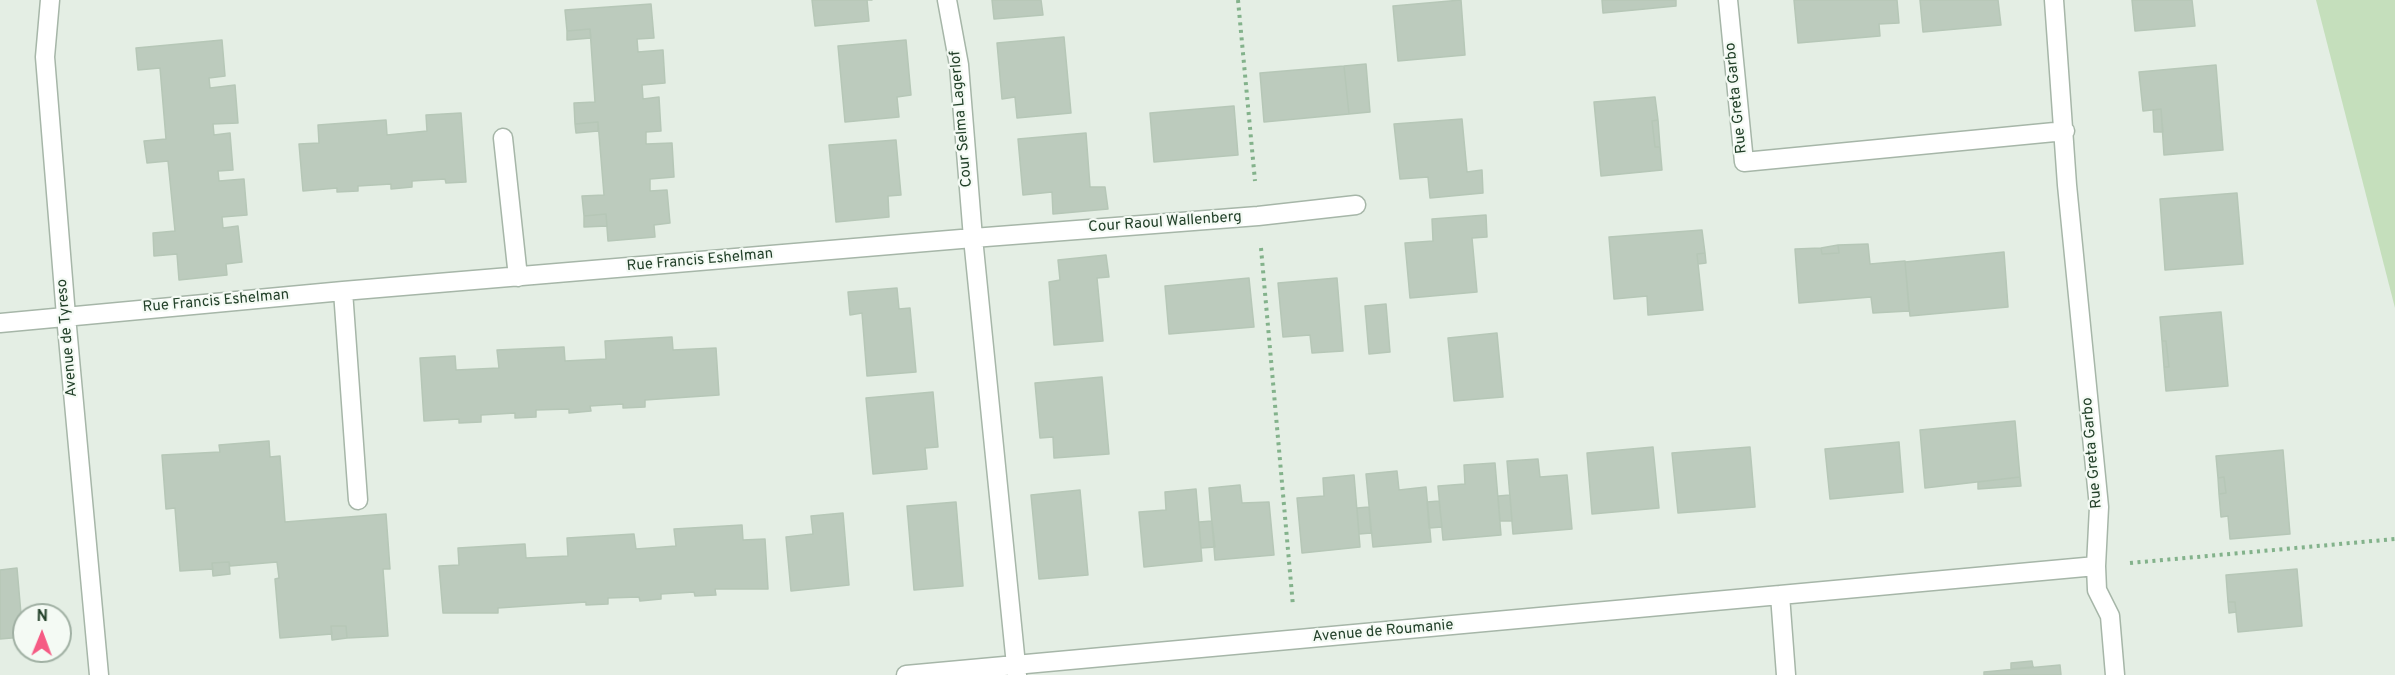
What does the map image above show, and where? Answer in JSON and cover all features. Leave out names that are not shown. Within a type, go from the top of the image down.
[{"type":"street","name":"Avenue de Tyreso","points":[[50,0],[45,57],[99,675]]},
{"type":"street","name":"Cour Selma Lagerlof","points":[[947,0],[959,65],[973,238]]},
{"type":"street","name":"Rue Greta Garbo","points":[[1728,0],[1744,162],[2064,131]]},
{"type":"street","name":"Rue Greta Garbo","points":[[2054,0],[2067,185],[2099,507],[2097,590],[2110,616],[2115,675]]},
{"type":"street","points":[[503,138],[518,277]]},
{"type":"street","name":"Cour Raoul Wallenberg","points":[[973,238],[1258,216],[1356,205]]},
{"type":"street","name":"Rue Francis Eshelman","points":[[0,323],[343,291],[973,238]]},
{"type":"street","points":[[973,238],[1017,670]]},
{"type":"street","points":[[343,291],[358,500]]},
{"type":"street","points":[[1786,675],[1780,595],[2096,566]]},
{"type":"street","name":"Avenue de Roumanie","points":[[906,675],[1017,670],[1296,640],[1780,595]]},
{"type":"path","points":[[1238,0],[1296,640]]},
{"type":"path","points":[[2096,566],[2395,539]]},
{"type":"green space","points":[[2316,0],[2395,0],[2395,308]]},
{"type":"building","points":[[812,0],[867,0],[869,21],[815,26]]},
{"type":"building","points":[[992,0],[1041,0],[1043,15],[994,19]]},
{"type":"building","points":[[1461,0],[1465,55],[1398,61],[1393,6]]},
{"type":"building","points":[[1602,0],[1676,0],[1676,6],[1603,13]]},
{"type":"building","points":[[1794,0],[1897,0],[1899,23],[1879,24],[1880,36],[1798,43]]},
{"type":"building","points":[[1920,0],[1998,0],[2001,25],[1923,32]]},
{"type":"building","points":[[2132,0],[2192,0],[2195,26],[2135,31]]},
{"type":"building","points":[[651,4],[654,38],[637,39],[638,52],[663,50],[665,83],[642,85],[643,99],[659,97],[661,131],[646,132],[646,144],[672,143],[674,177],[650,179],[650,191],[667,190],[670,223],[654,225],[655,237],[608,241],[606,214],[584,216],[582,196],[604,195],[598,122],[575,124],[574,103],[595,102],[590,29],[567,31],[565,10]]},
{"type":"building","points":[[590,29],[591,38],[567,40],[567,31]]},
{"type":"building","points":[[1064,37],[1071,113],[1017,118],[1015,97],[1002,99],[997,43]]},
{"type":"building","points":[[222,40],[225,76],[209,78],[210,88],[235,85],[238,123],[213,124],[214,135],[230,133],[233,170],[218,171],[219,181],[244,179],[247,215],[222,217],[223,228],[238,226],[242,262],[226,264],[227,275],[179,280],[177,254],[154,256],[153,233],[175,231],[168,161],[147,163],[144,141],[166,139],[160,68],[138,70],[136,48]]},
{"type":"building","points":[[906,40],[911,95],[897,97],[899,117],[845,122],[838,46]]},
{"type":"building","points":[[1366,64],[1370,112],[1349,114],[1344,66]]},
{"type":"building","points":[[2216,65],[2223,150],[2164,155],[2161,109],[2143,111],[2139,72]]},
{"type":"building","points":[[1344,66],[1349,114],[1264,122],[1260,73]]},
{"type":"building","points":[[1655,97],[1658,120],[1652,121],[1655,147],[1660,147],[1662,170],[1601,176],[1594,102]]},
{"type":"building","points":[[1234,106],[1238,155],[1154,162],[1150,113]]},
{"type":"building","points":[[2161,109],[2163,132],[2154,132],[2153,110]]},
{"type":"building","points":[[461,113],[466,182],[446,183],[445,179],[412,181],[412,187],[391,189],[391,184],[358,186],[358,191],[337,192],[337,188],[303,191],[299,144],[319,143],[318,125],[386,120],[387,135],[427,131],[426,115]]},
{"type":"building","points":[[1462,119],[1467,172],[1482,170],[1483,193],[1430,198],[1428,177],[1400,179],[1394,124]]},
{"type":"building","points":[[1658,120],[1660,147],[1655,147],[1652,121]]},
{"type":"building","points":[[598,122],[598,131],[576,133],[575,124]]},
{"type":"building","points":[[1086,133],[1090,187],[1105,187],[1108,209],[1053,214],[1052,192],[1023,195],[1018,139]]},
{"type":"building","points":[[896,140],[901,195],[888,196],[889,217],[836,222],[829,145]]},
{"type":"building","points":[[2237,193],[2243,264],[2165,270],[2160,199]]},
{"type":"building","points":[[606,214],[607,226],[584,227],[584,216]]},
{"type":"building","points":[[1486,215],[1487,237],[1472,238],[1477,292],[1410,298],[1405,243],[1433,241],[1432,219]]},
{"type":"building","points":[[1702,230],[1705,253],[1697,254],[1703,310],[1648,315],[1647,296],[1614,299],[1609,237]]},
{"type":"building","points":[[1868,244],[1870,264],[1905,261],[1909,311],[1873,313],[1871,297],[1799,303],[1795,249],[1821,248],[1822,254],[1839,253],[1838,245]]},
{"type":"building","points":[[1838,245],[1839,253],[1822,254],[1821,248]]},
{"type":"building","points":[[2004,252],[2008,307],[1910,316],[1905,262]]},
{"type":"building","points":[[1705,253],[1706,263],[1698,264],[1697,254]]},
{"type":"building","points":[[1106,255],[1109,277],[1097,278],[1103,341],[1054,345],[1049,282],[1060,280],[1058,260]]},
{"type":"building","points":[[1249,278],[1254,327],[1169,334],[1165,286]]},
{"type":"building","points":[[1337,278],[1343,351],[1312,353],[1310,335],[1283,337],[1278,283]]},
{"type":"building","points":[[897,288],[899,309],[910,308],[916,372],[867,376],[862,313],[850,315],[848,292]]},
{"type":"building","points":[[1386,304],[1390,352],[1369,354],[1365,306]]},
{"type":"building","points":[[2221,312],[2228,386],[2166,391],[2164,367],[2169,367],[2166,341],[2162,341],[2160,317]]},
{"type":"building","points":[[1497,333],[1503,397],[1454,401],[1448,338]]},
{"type":"building","points":[[672,337],[673,350],[716,348],[719,395],[645,400],[645,407],[623,408],[623,404],[590,406],[591,411],[569,413],[569,409],[536,410],[536,417],[515,418],[515,413],[481,415],[481,422],[459,423],[459,419],[424,421],[420,358],[455,356],[456,370],[499,368],[497,350],[564,347],[565,361],[606,359],[605,341]]},
{"type":"building","points":[[2162,341],[2166,341],[2169,367],[2164,367]]},
{"type":"building","points":[[1102,377],[1109,454],[1054,458],[1053,437],[1040,438],[1035,383]]},
{"type":"building","points":[[933,392],[938,447],[925,448],[927,469],[873,474],[866,398]]},
{"type":"building","points":[[2015,421],[2020,477],[1925,488],[1920,430]]},
{"type":"building","points":[[269,441],[270,457],[280,456],[285,522],[386,514],[390,569],[383,569],[388,636],[347,638],[346,626],[331,626],[332,634],[280,638],[275,579],[279,578],[277,562],[230,566],[229,562],[212,563],[213,569],[180,571],[175,508],[166,509],[162,455],[220,452],[219,445]]},
{"type":"building","points":[[1899,442],[1903,492],[1830,499],[1825,449]]},
{"type":"building","points":[[1653,447],[1659,508],[1592,514],[1587,453]]},
{"type":"building","points":[[1750,447],[1755,507],[1678,513],[1672,453]]},
{"type":"building","points":[[2283,450],[2290,534],[2230,539],[2228,516],[2221,517],[2219,494],[2226,493],[2224,477],[2218,478],[2216,456]]},
{"type":"building","points":[[1538,459],[1540,477],[1567,475],[1572,529],[1513,534],[1507,461]]},
{"type":"building","points":[[1495,463],[1501,535],[1443,540],[1438,486],[1465,484],[1464,465]]},
{"type":"building","points":[[1397,471],[1399,490],[1426,487],[1431,542],[1373,547],[1366,474]]},
{"type":"building","points":[[1354,475],[1360,547],[1302,553],[1297,498],[1324,496],[1323,478]]},
{"type":"building","points":[[2020,477],[2021,486],[1978,489],[1978,482]]},
{"type":"building","points":[[2224,477],[2226,493],[2219,494],[2218,478]]},
{"type":"building","points":[[1240,485],[1242,503],[1269,502],[1274,555],[1215,560],[1209,488]]},
{"type":"building","points":[[1196,489],[1202,561],[1144,567],[1139,512],[1166,510],[1165,492]]},
{"type":"building","points":[[1080,490],[1088,575],[1039,579],[1031,495]]},
{"type":"building","points":[[1510,495],[1512,521],[1500,521],[1498,496]]},
{"type":"building","points":[[1439,501],[1442,527],[1429,528],[1427,502]]},
{"type":"building","points":[[956,502],[963,586],[914,590],[907,506]]},
{"type":"building","points":[[1369,507],[1371,533],[1359,534],[1357,508]]},
{"type":"building","points":[[843,513],[849,585],[791,591],[786,537],[813,534],[811,516]]},
{"type":"building","points":[[1212,521],[1215,547],[1201,548],[1199,522]]},
{"type":"building","points":[[742,525],[743,540],[765,539],[768,589],[715,589],[716,595],[695,596],[694,592],[661,594],[661,599],[640,601],[639,597],[608,598],[608,604],[586,605],[586,602],[498,608],[498,613],[443,613],[439,566],[459,565],[458,548],[525,544],[526,558],[568,556],[567,538],[634,534],[636,549],[676,546],[674,529]]},
{"type":"building","points":[[229,562],[230,574],[213,576],[212,563]]},
{"type":"building","points":[[17,568],[20,603],[12,603],[12,638],[0,639],[0,570]]},
{"type":"building","points":[[2297,569],[2302,626],[2238,632],[2235,602],[2228,602],[2226,575]]},
{"type":"building","points":[[2228,602],[2235,602],[2236,612],[2229,613]]},
{"type":"building","points":[[331,626],[346,626],[347,638],[332,640]]},
{"type":"building","points":[[2032,661],[2033,667],[2011,669],[2011,663]]},
{"type":"building","points":[[2060,665],[2061,675],[1984,675],[1984,672]]}]
